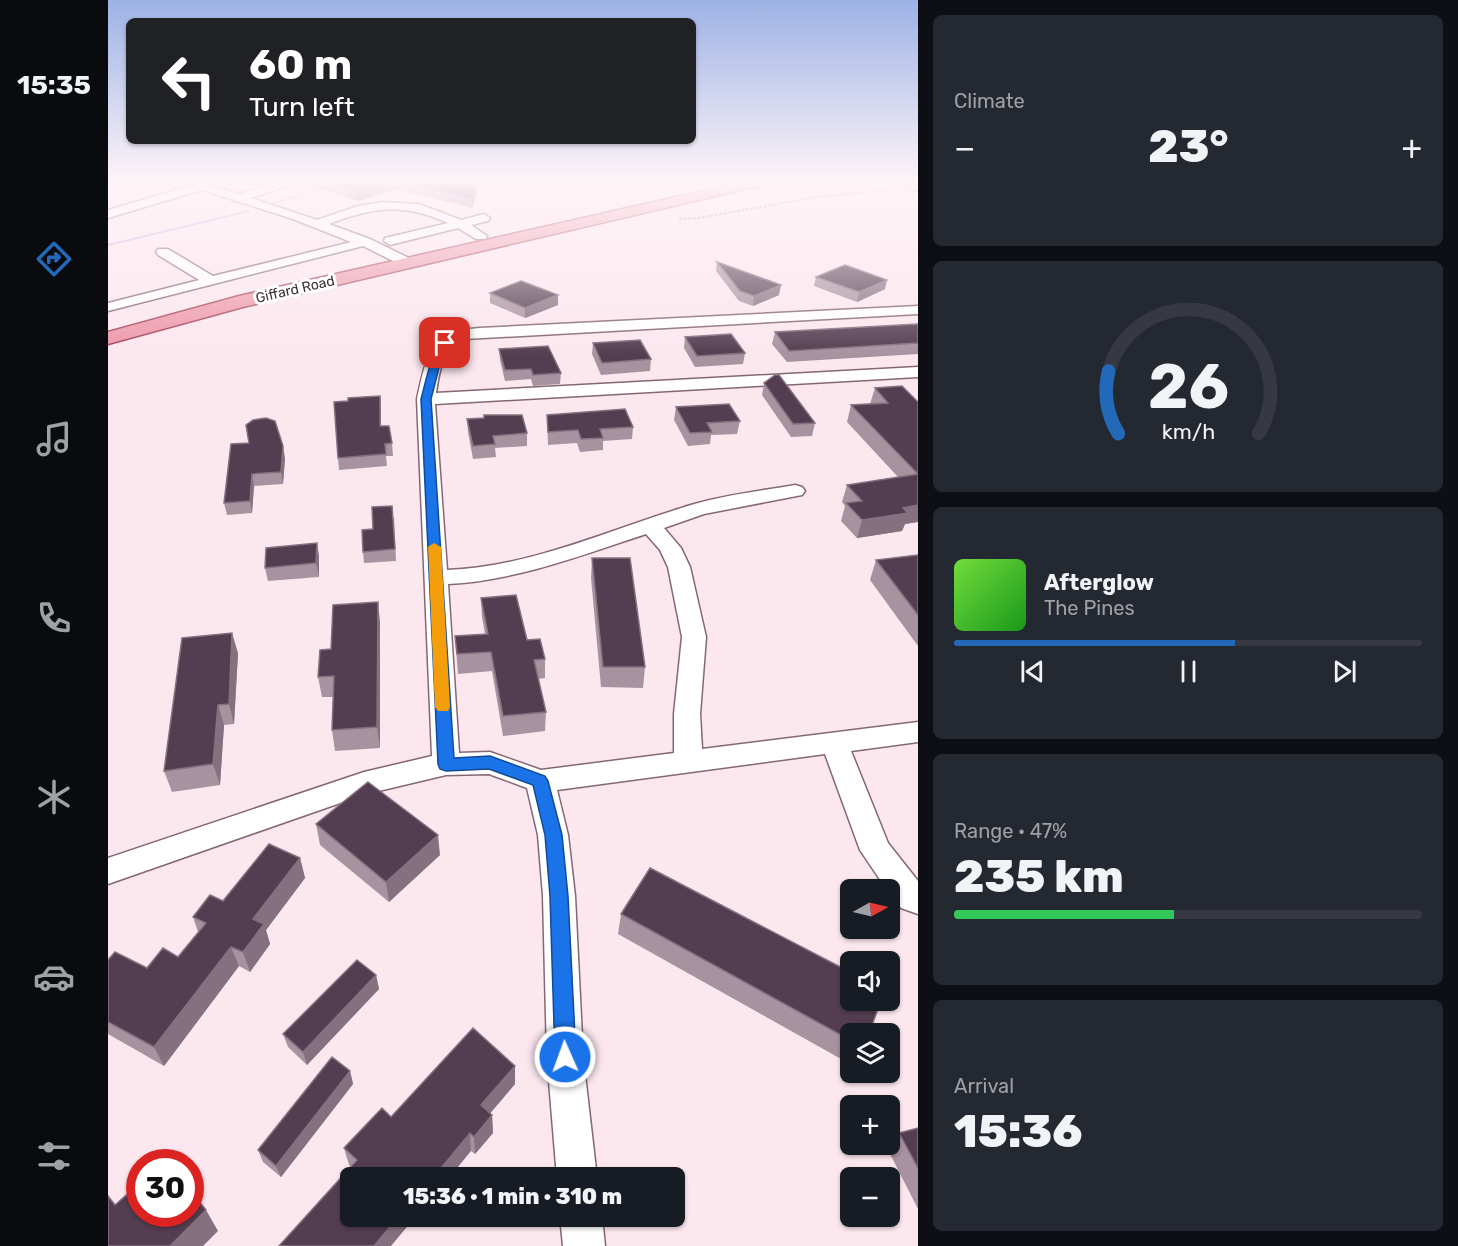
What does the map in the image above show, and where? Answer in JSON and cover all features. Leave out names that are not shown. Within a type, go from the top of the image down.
[{"type":"main road","name":"Giffard Road","points":[[108,326],[213,297],[396,253],[465,239]]},
{"type":"main road","name":"Giffard Road","points":[[108,338],[239,302],[396,253],[467,239]]},
{"type":"street","points":[[356,239],[396,253],[427,239]]},
{"type":"street","points":[[108,307],[364,242]]},
{"type":"street","points":[[163,252],[211,281]]},
{"type":"street","points":[[446,764],[426,399],[438,357],[445,343],[455,336],[491,332],[918,310]]},
{"type":"street","points":[[426,399],[918,372]]},
{"type":"street","points":[[436,577],[466,576],[552,558],[700,509],[795,491]]},
{"type":"street","points":[[650,526],[670,548],[679,567],[694,638],[687,714],[688,762]]},
{"type":"street","points":[[108,871],[364,783],[446,764],[490,763],[540,781],[918,732]]},
{"type":"street","points":[[834,742],[875,850],[912,898],[918,900]]},
{"type":"street","points":[[540,781],[553,835],[556,866],[565,1057],[576,1167]]},
{"type":"street","points":[[582,1227],[584,1246]]},
{"type":"building","points":[[717,262],[781,285],[754,296],[740,291]]},
{"type":"building","points":[[845,265],[887,280],[859,292],[816,277]]},
{"type":"building","points":[[521,281],[558,295],[525,308],[490,293]]},
{"type":"building","points":[[918,324],[918,343],[789,351],[775,332]]},
{"type":"building","points":[[731,334],[745,353],[697,356],[685,337]]},
{"type":"building","points":[[640,340],[651,359],[602,363],[593,343]]},
{"type":"building","points":[[548,346],[561,373],[533,375],[531,369],[505,370],[499,349]]},
{"type":"building","points":[[775,375],[779,375],[815,423],[793,424],[764,383]]},
{"type":"building","points":[[902,386],[918,402],[918,474],[851,405],[888,403],[875,388]]},
{"type":"building","points":[[380,396],[380,426],[389,426],[392,443],[385,444],[386,454],[338,458],[334,402],[348,401],[348,398]]},
{"type":"building","points":[[729,404],[740,421],[707,423],[712,432],[690,433],[676,407]]},
{"type":"building","points":[[625,409],[633,427],[600,429],[603,438],[581,439],[578,430],[548,432],[547,415]]},
{"type":"building","points":[[484,415],[522,415],[527,433],[493,436],[495,444],[473,446],[467,419],[484,418]]},
{"type":"building","points":[[266,418],[275,421],[283,446],[281,472],[252,474],[250,501],[224,503],[231,444],[249,443],[246,425],[253,420]]},
{"type":"building","points":[[918,474],[918,505],[903,508],[908,513],[862,520],[846,503],[862,501],[847,485]]},
{"type":"building","points":[[392,506],[395,549],[363,552],[362,530],[373,529],[372,507]]},
{"type":"building","points":[[317,543],[316,563],[265,568],[266,548]]},
{"type":"building","points":[[918,555],[918,615],[876,560]]},
{"type":"building","points":[[592,558],[630,558],[645,667],[603,667]]},
{"type":"building","points":[[516,595],[527,640],[540,639],[545,659],[534,660],[546,712],[503,716],[491,652],[457,654],[455,636],[488,634],[481,598]]},
{"type":"building","points":[[378,602],[377,727],[332,730],[334,676],[318,677],[320,650],[331,649],[333,605]]},
{"type":"building","points":[[232,633],[229,704],[218,705],[213,764],[164,771],[182,638]]},
{"type":"building","points":[[368,782],[438,835],[386,882],[316,824]]},
{"type":"building","points":[[269,844],[300,858],[253,919],[264,924],[243,952],[231,947],[154,1047],[108,1022],[108,960],[115,952],[147,968],[163,948],[178,957],[206,923],[193,917],[210,895],[223,901]]},
{"type":"building","points":[[650,868],[840,967],[840,1011],[877,1011],[873,1023],[840,1023],[840,1034],[621,914]]},
{"type":"building","points":[[357,960],[376,975],[303,1052],[283,1034]]},
{"type":"building","points":[[473,1028],[515,1066],[481,1105],[492,1115],[474,1137],[470,1133],[442,1167],[351,1167],[357,1160],[344,1148],[382,1108],[391,1117]]},
{"type":"building","points":[[332,1057],[350,1071],[276,1166],[258,1150]]},
{"type":"building","points":[[918,1128],[918,1168],[900,1135],[900,1133]]},
{"type":"building","points":[[340,1179],[340,1227],[390,1227],[374,1246],[279,1246]]},
{"type":"building","points":[[126,1195],[126,1227],[189,1227],[170,1246],[108,1246],[108,1196],[115,1205]]},
{"type":"waterway","points":[[108,245],[132,239]]},
{"type":"slow traffic","points":[[434,547],[443,707]]},
{"type":"route","points":[[445,343],[434,368],[426,399],[446,764],[490,763],[540,781],[553,835],[559,896],[565,1057]]}]
